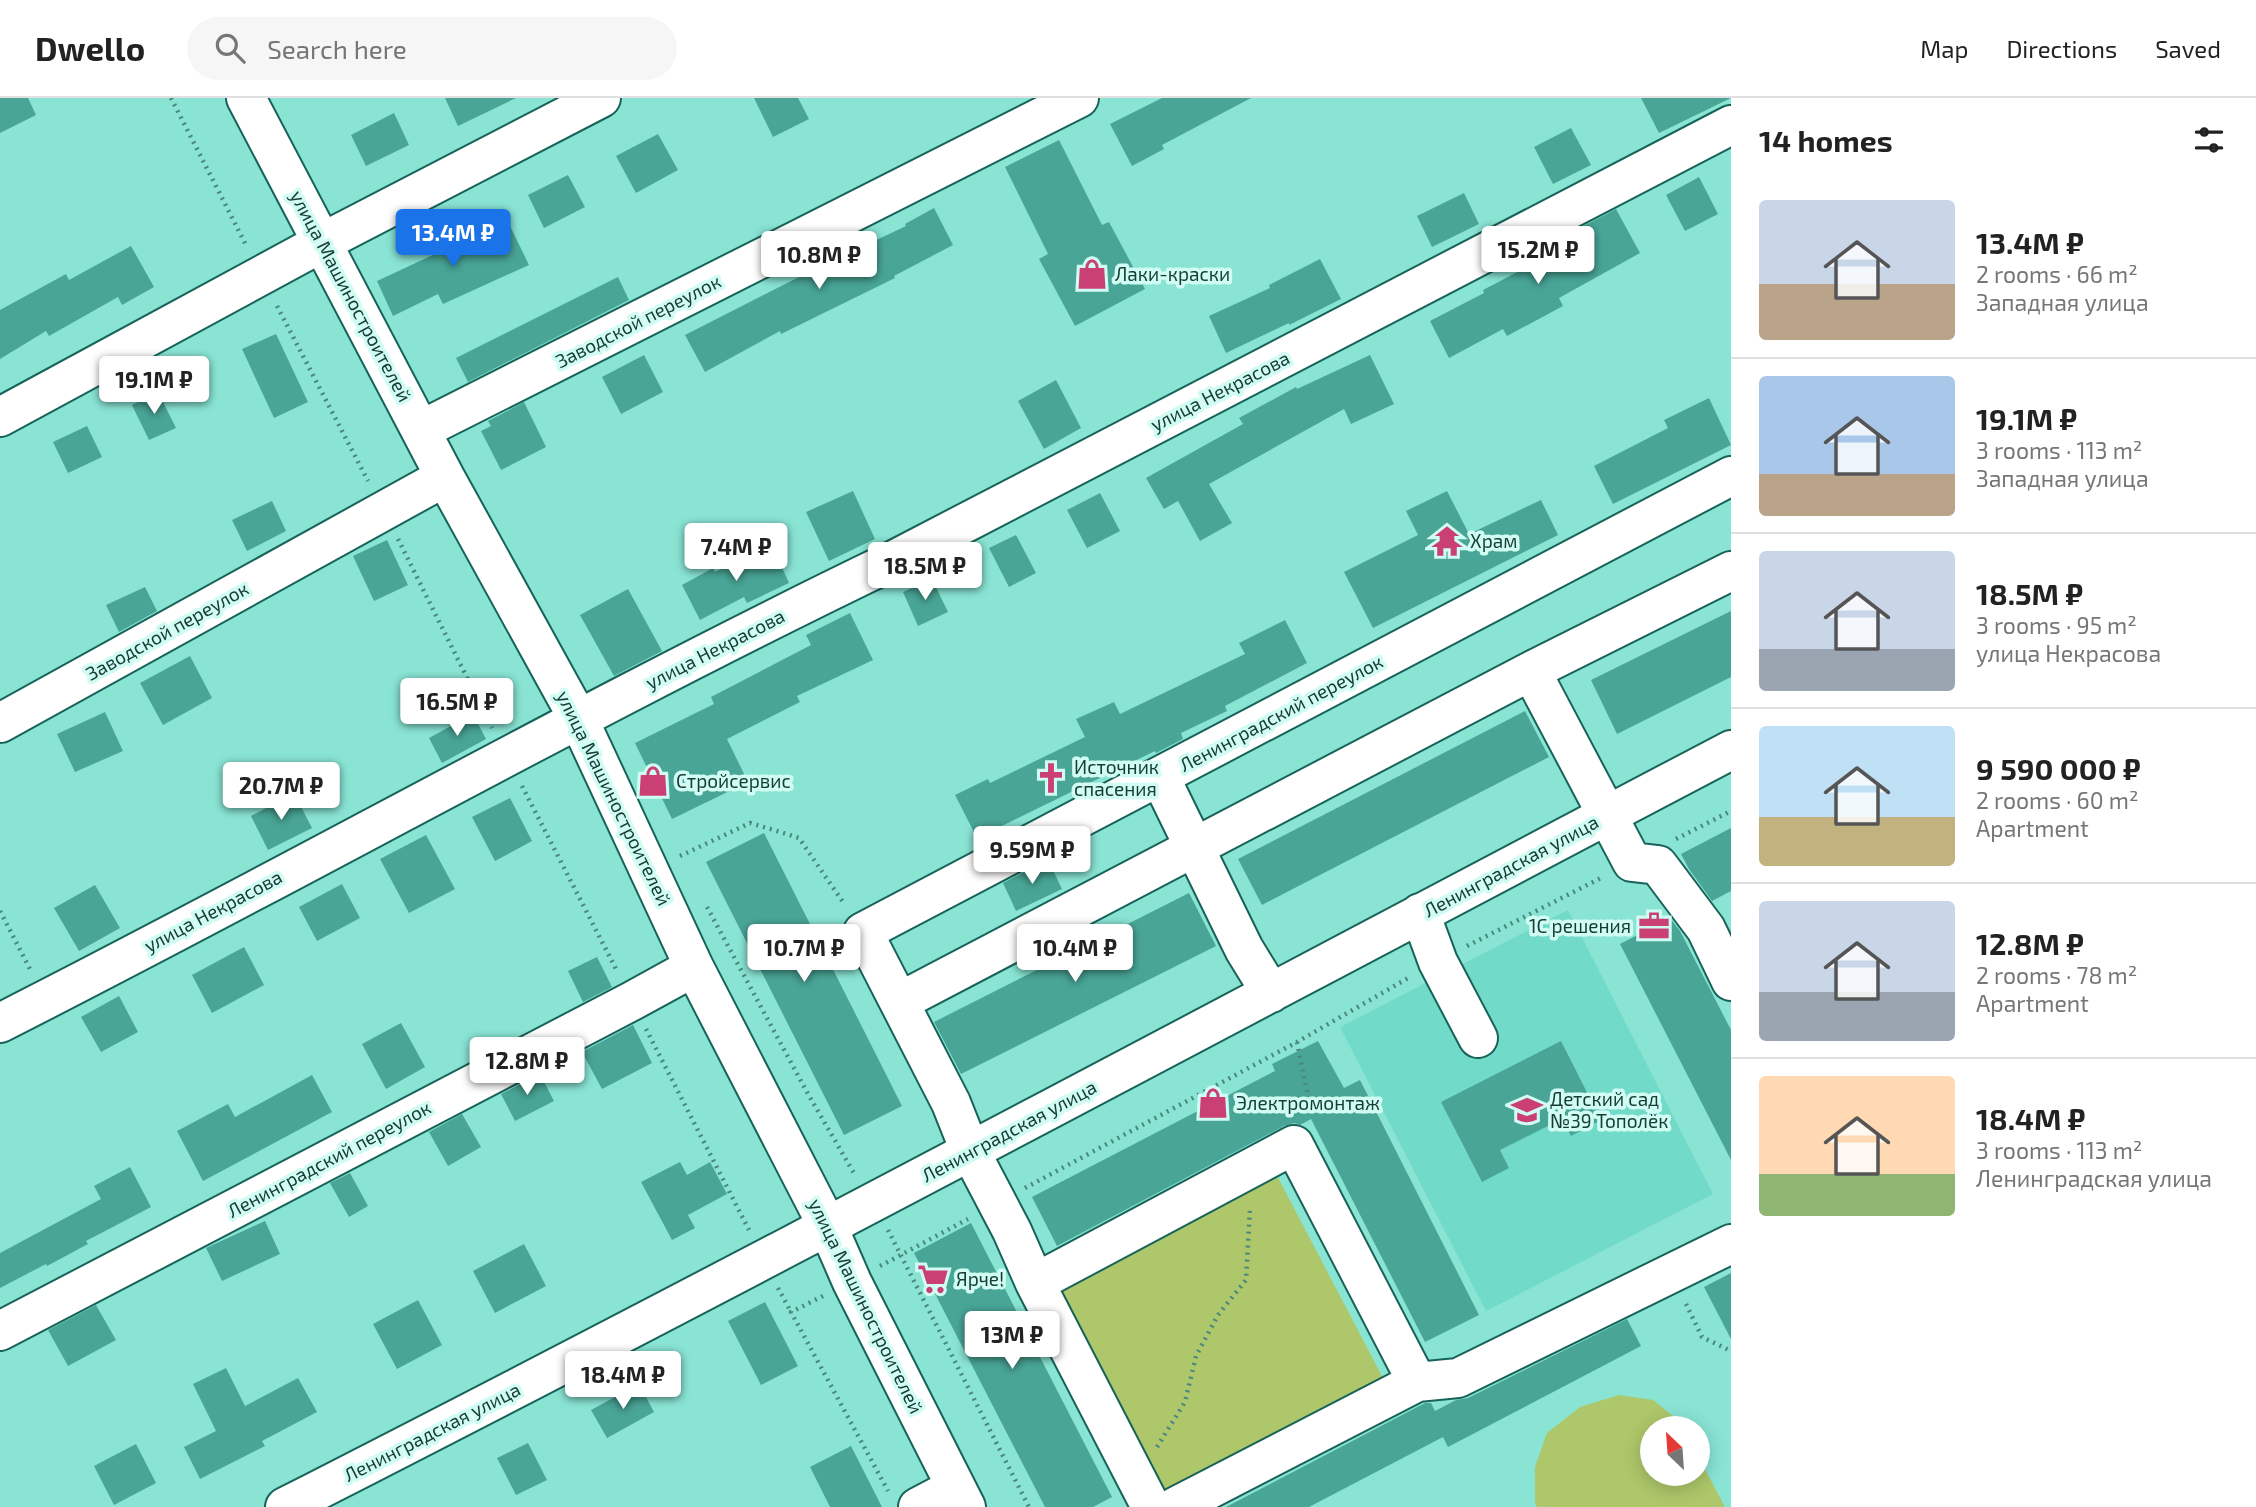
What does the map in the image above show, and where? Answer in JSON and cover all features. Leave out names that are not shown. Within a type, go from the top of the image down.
[{"type":"street","name":"улица Машиностроителей","points":[[246,98],[445,477],[579,720],[694,967],[828,1227],[852,1282],[961,1497]]},
{"type":"street","points":[[0,417],[323,242],[601,98]]},
{"type":"street","name":"Заводской переулок","points":[[421,430],[1079,98]]},
{"type":"street","name":"улица Некрасова","points":[[0,1023],[506,756],[774,618],[907,554],[1731,125]]},
{"type":"street","name":"Ленинградский переулок","points":[[863,932],[1731,476]]},
{"type":"street","name":"Заводской переулок","points":[[0,723],[445,477]]},
{"type":"street","points":[[899,1002],[1531,671],[1731,571]]},
{"type":"street","points":[[1531,671],[1632,862],[1658,865],[1718,923],[1731,981]]},
{"type":"street","name":"Ленинградская улица","points":[[285,1507],[828,1227],[1731,750]]},
{"type":"street","points":[[1160,776],[1244,948],[1271,993]]},
{"type":"street","points":[[1420,914],[1438,962],[1478,1038]]},
{"type":"street","points":[[863,932],[951,1103],[970,1152],[998,1203],[1035,1283],[1145,1494]]},
{"type":"street","name":"Ленинградский переулок","points":[[0,1331],[694,967]]},
{"type":"street","points":[[1035,1283],[1294,1145],[1417,1382]]},
{"type":"street","points":[[1175,1507],[1417,1382],[1458,1378],[1731,1244]]},
{"type":"street","points":[[904,1501],[961,1497]]},
{"type":"path","points":[[171,98],[791,1312],[904,1501]]},
{"type":"path","points":[[791,1312],[852,1282],[1297,1042],[1438,962],[1731,811]]},
{"type":"path","points":[[680,856],[750,824],[799,838],[863,932]]},
{"type":"path","points":[[0,912],[46,999]]},
{"type":"path","points":[[1294,1145],[1307,1091],[1297,1042]]},
{"type":"path","points":[[1145,1494],[1145,1466],[1185,1402],[1196,1356],[1218,1315],[1246,1280],[1249,1209],[1254,1200]]},
{"type":"path","points":[[1672,1275],[1702,1336],[1731,1351]]},
{"type":"shaded area","name":"Детский сад №39 Тополёк","points":[[1568,910],[1713,1194],[1486,1311],[1340,1027]]},
{"type":"shaded area","points":[[1273,1168],[1384,1380],[1161,1497],[1050,1285]]},
{"type":"shaded area","points":[[1619,1395],[1653,1400],[1673,1416],[1640,1416],[1640,1486],[1710,1486],[1710,1479],[1725,1507],[1537,1507],[1535,1467],[1547,1433],[1580,1407]]},
{"type":"building","points":[[0,98],[28,98],[36,115],[0,133]]},
{"type":"building","points":[[445,98],[516,98],[458,126]]},
{"type":"building","points":[[754,98],[798,98],[809,119],[773,137]]},
{"type":"building","points":[[1162,98],[1251,98],[1162,145],[1164,149],[1132,166],[1110,124]]},
{"type":"building","points":[[1641,98],[1731,98],[1659,133]]},
{"type":"building","points":[[394,113],[409,145],[366,166],[351,135]]},
{"type":"building","points":[[1571,128],[1591,165],[1553,184],[1534,147]]},
{"type":"building","points":[[658,134],[678,170],[636,193],[616,156]]},
{"type":"building","points":[[1059,140],[1102,225],[1109,222],[1145,289],[1075,326],[1039,259],[1048,254],[1005,167]]},
{"type":"building","points":[[568,175],[585,207],[544,228],[528,195]]},
{"type":"building","points":[[1699,177],[1718,214],[1685,231],[1666,195]]},
{"type":"building","points":[[1464,193],[1479,224],[1432,247],[1417,216]]},
{"type":"building","points":[[934,208],[953,245],[894,276],[895,278],[781,334],[780,331],[705,372],[685,335],[906,226],[905,224]]},
{"type":"building","points":[[1616,209],[1640,253],[1559,298],[1563,306],[1507,336],[1503,329],[1449,358],[1430,321],[1575,242],[1570,233]]},
{"type":"building","points":[[452,225],[463,248],[510,226],[529,265],[443,304],[438,294],[393,316],[377,281],[435,254],[427,237]]},
{"type":"building","points":[[131,246],[154,287],[122,305],[118,297],[49,336],[46,331],[0,359],[0,310],[66,274],[69,280]]},
{"type":"building","points":[[1320,259],[1341,299],[1226,353],[1209,316],[1270,288],[1269,285]]},
{"type":"building","points":[[618,277],[629,300],[468,382],[456,358]]},
{"type":"building","points":[[276,334],[308,402],[274,418],[242,349]]},
{"type":"building","points":[[644,355],[663,392],[621,414],[602,377]]},
{"type":"building","points":[[1370,355],[1394,404],[1351,424],[1344,409],[1209,484],[1232,523],[1200,541],[1178,501],[1164,509],[1146,478],[1243,424],[1239,418],[1296,387],[1297,389]]},
{"type":"building","points":[[1056,380],[1081,428],[1044,449],[1018,401]]},
{"type":"building","points":[[158,392],[176,428],[149,440],[132,405]]},
{"type":"building","points":[[1709,398],[1731,445],[1613,504],[1594,466],[1668,428],[1664,420]]},
{"type":"building","points":[[524,402],[546,447],[501,470],[481,431],[491,426],[488,421]]},
{"type":"building","points":[[87,426],[102,457],[68,473],[53,442]]},
{"type":"building","points":[[853,491],[875,539],[829,561],[806,512]]},
{"type":"building","points":[[1447,491],[1469,534],[1541,500],[1558,535],[1373,628],[1344,572],[1418,535],[1406,511]]},
{"type":"building","points":[[1100,493],[1120,531],[1087,548],[1067,510]]},
{"type":"building","points":[[272,501],[286,531],[247,551],[232,520]]},
{"type":"building","points":[[1016,535],[1036,573],[1009,587],[989,548]]},
{"type":"building","points":[[387,540],[408,585],[374,601],[353,556]]},
{"type":"building","points":[[772,545],[789,583],[747,603],[744,597],[700,620],[682,585],[713,568],[715,572]]},
{"type":"building","points":[[932,579],[948,612],[918,626],[903,592]]},
{"type":"building","points":[[145,587],[157,611],[119,632],[106,605]]},
{"type":"building","points":[[628,589],[662,651],[614,676],[580,615]]},
{"type":"building","points":[[1731,611],[1731,677],[1617,734],[1591,680]]},
{"type":"building","points":[[850,613],[873,660],[797,696],[800,702],[727,739],[748,782],[672,819],[635,743],[714,704],[711,697],[811,645],[806,635]]},
{"type":"building","points":[[1285,620],[1307,663],[1225,706],[1227,711],[1181,733],[1183,739],[977,838],[955,795],[988,779],[990,783],[1085,737],[1076,719],[1114,702],[1120,714],[1245,654],[1239,643]]},
{"type":"building","points":[[190,656],[212,698],[163,725],[140,683]]},
{"type":"building","points":[[1525,711],[1549,757],[1262,905],[1238,859]]},
{"type":"building","points":[[105,712],[123,751],[75,772],[57,734]]},
{"type":"building","points":[[473,714],[486,739],[442,763],[429,738]]},
{"type":"building","points":[[294,793],[312,828],[268,850],[251,816]]},
{"type":"building","points":[[510,798],[532,841],[495,861],[472,817]]},
{"type":"building","points":[[1731,828],[1731,891],[1712,901],[1681,854]]},
{"type":"building","points":[[764,833],[902,1106],[844,1135],[706,862]]},
{"type":"building","points":[[426,835],[455,889],[409,913],[380,859]]},
{"type":"building","points":[[1048,860],[1062,889],[1016,911],[1003,883]]},
{"type":"building","points":[[342,884],[360,918],[317,941],[299,907]]},
{"type":"building","points":[[95,885],[120,928],[79,951],[54,908]]},
{"type":"building","points":[[1189,893],[1216,946],[961,1074],[934,1022]]},
{"type":"building","points":[[1670,918],[1680,931],[1731,1030],[1731,1160],[1620,944]]},
{"type":"building","points":[[244,947],[264,985],[212,1013],[192,975]]},
{"type":"building","points":[[597,957],[612,987],[583,1002],[568,971]]},
{"type":"building","points":[[119,996],[138,1032],[101,1052],[81,1017]]},
{"type":"building","points":[[401,1023],[425,1067],[386,1089],[362,1044]]},
{"type":"building","points":[[633,1025],[652,1063],[602,1089],[582,1052]]},
{"type":"building","points":[[1318,1041],[1344,1088],[1360,1080],[1479,1315],[1425,1342],[1311,1119],[1300,1125],[1294,1123],[1284,1126],[1057,1246],[1032,1197],[1275,1071],[1272,1064]]},
{"type":"building","points":[[1561,1041],[1601,1120],[1571,1136],[1562,1119],[1500,1150],[1509,1168],[1482,1182],[1441,1102]]},
{"type":"building","points":[[540,1074],[554,1101],[515,1121],[501,1094]]},
{"type":"building","points":[[312,1075],[332,1112],[203,1181],[177,1131],[228,1104],[235,1117]]},
{"type":"building","points":[[462,1114],[481,1147],[448,1166],[429,1132]]},
{"type":"building","points":[[680,1162],[687,1175],[710,1162],[727,1194],[688,1215],[695,1228],[672,1240],[641,1182]]},
{"type":"building","points":[[130,1167],[151,1207],[86,1241],[88,1244],[47,1266],[46,1264],[0,1288],[0,1253],[101,1199],[94,1186]]},
{"type":"building","points":[[350,1173],[368,1206],[349,1217],[330,1183]]},
{"type":"building","points":[[265,1221],[280,1254],[222,1281],[206,1248]]},
{"type":"building","points":[[971,1223],[1112,1497],[1093,1507],[1045,1507],[914,1253]]},
{"type":"building","points":[[524,1244],[546,1286],[495,1313],[473,1271]]},
{"type":"building","points":[[1731,1273],[1731,1339],[1704,1287]]},
{"type":"building","points":[[418,1300],[442,1345],[397,1369],[373,1324]]},
{"type":"building","points":[[765,1302],[798,1366],[761,1385],[728,1321]]},
{"type":"building","points":[[96,1305],[116,1340],[68,1366],[48,1330]]},
{"type":"building","points":[[1627,1319],[1641,1346],[1448,1447],[1443,1437],[1309,1507],[1226,1507],[1425,1403],[1431,1403],[1435,1411],[1456,1400],[1468,1398]]},
{"type":"building","points":[[226,1368],[245,1406],[298,1378],[317,1412],[262,1441],[265,1446],[200,1479],[184,1447],[216,1431],[193,1384]]},
{"type":"building","points":[[639,1384],[654,1412],[607,1438],[591,1410]]},
{"type":"building","points":[[528,1443],[547,1480],[516,1495],[497,1458]]},
{"type":"building","points":[[136,1444],[156,1483],[114,1505],[94,1466]]},
{"type":"building","points":[[851,1446],[882,1507],[830,1507],[810,1467]]},
{"type":"place","name":"Лаки-краски","points":[[1092,274]]},
{"type":"place","name":"Храм","points":[[1447,541]]},
{"type":"place","name":"Источник спасения","points":[[1051,778]]},
{"type":"place","name":"Стройсервис","points":[[653,781]]},
{"type":"place","name":"1С решения","points":[[1654,926]]},
{"type":"place","name":"Электромонтаж","points":[[1213,1103]]},
{"type":"place","name":"Детский сад №39 Тополёк","points":[[1527,1110]]},
{"type":"place","name":"Ярче!","points":[[933,1279]]}]
